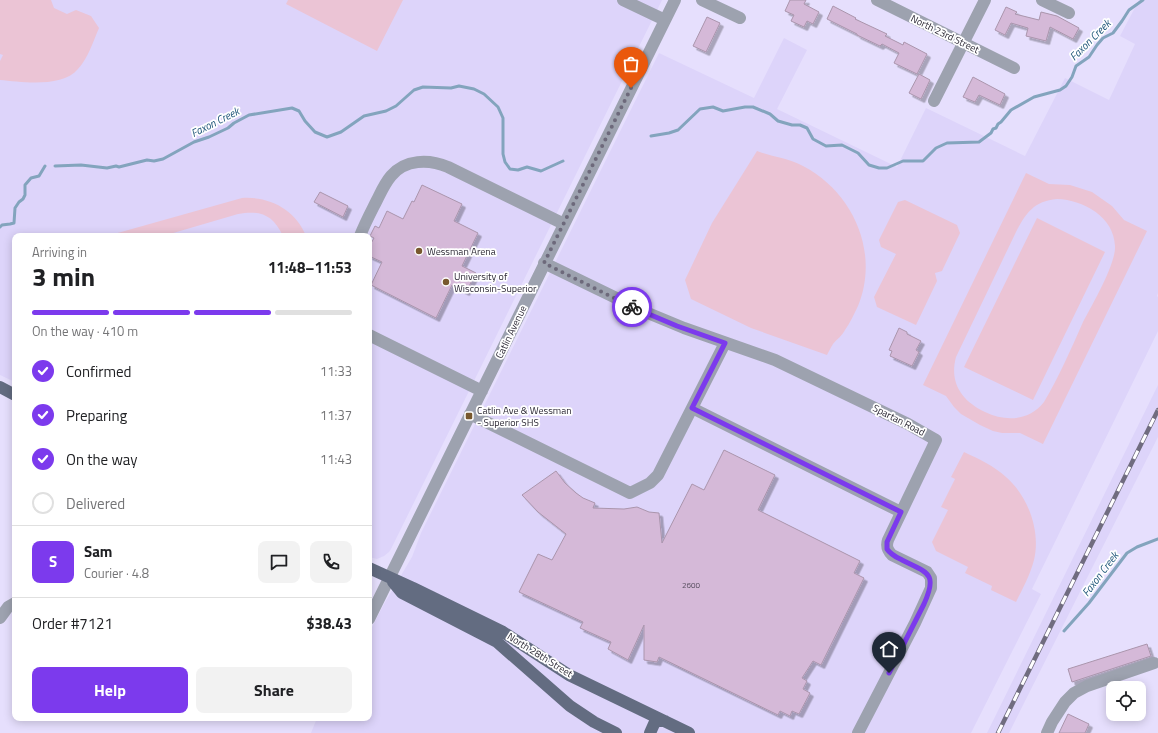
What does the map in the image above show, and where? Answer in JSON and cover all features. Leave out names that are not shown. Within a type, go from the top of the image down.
[{"type":"main road","points":[[0,387],[12,393]]},
{"type":"main road","name":"North 28th Street","points":[[372,569],[500,631],[569,675],[689,733]]},
{"type":"main road","name":"North 28th Street","points":[[390,578],[402,593],[497,642],[570,706],[594,722],[616,733]]},
{"type":"main road","points":[[650,733],[654,724],[665,721]]},
{"type":"street","points":[[623,0],[665,20]]},
{"type":"street","name":"Catlin Avenue","points":[[372,612],[675,0]]},
{"type":"street","points":[[702,0],[740,18]]},
{"type":"street","name":"North 23rd Street","points":[[877,0],[1014,68]]},
{"type":"street","points":[[934,101],[985,0]]},
{"type":"street","points":[[1042,0],[1069,13]]},
{"type":"street","points":[[361,233],[391,176],[402,166],[418,162],[433,162],[448,167],[564,224]]},
{"type":"street","name":"Spartan Road","points":[[544,263],[643,311],[684,328],[775,360],[908,424],[936,440],[887,542],[887,549],[892,555],[927,572],[931,578],[930,588],[915,623],[858,733]]},
{"type":"street","points":[[372,338],[446,379],[482,391]]},
{"type":"street","points":[[470,414],[630,493],[648,485],[658,475],[725,343]]},
{"type":"street","points":[[692,408],[901,512]]},
{"type":"street","points":[[0,618],[8,607],[12,605]]},
{"type":"street","points":[[1047,733],[1065,702],[1074,693],[1087,686],[1154,664]]},
{"type":"shaded area","name":"University of Wisconsin-Superior","points":[[0,0],[662,0],[391,549],[384,556],[377,559],[372,558],[372,233],[12,233],[12,381],[0,375]]},
{"type":"shaded area","points":[[0,0],[51,0],[54,8],[67,14],[76,10],[91,16],[99,28],[82,65],[71,75],[52,81],[30,82],[0,80],[0,61],[3,55],[0,54]]},
{"type":"shaded area","points":[[288,0],[403,0],[377,51],[286,4]]},
{"type":"shaded area","points":[[1139,0],[1158,0],[1158,331],[1032,589],[1041,594],[971,733],[311,733],[316,721],[372,721],[372,627],[412,557],[421,533],[659,53],[754,98],[784,38],[807,50],[777,109],[897,167],[926,108],[1025,156],[1065,78],[1109,100],[1135,44],[1120,36]]},
{"type":"shaded area","points":[[757,151],[797,163],[821,177],[836,191],[848,207],[858,226],[866,265],[864,286],[858,306],[850,321],[827,355],[751,328],[691,299],[685,280],[712,223]]},
{"type":"shaded area","points":[[1026,173],[1049,184],[1070,185],[1092,192],[1112,206],[1124,220],[1147,231],[1043,444],[1020,433],[1002,433],[980,425],[961,414],[946,396],[923,385]],"holes":[[[1057,199],[1067,200],[1096,212],[1109,227],[1115,246],[1112,263],[1060,373],[1044,402],[1031,413],[1017,418],[993,415],[977,408],[964,397],[959,390],[954,375],[956,357],[1023,219],[1032,209],[1042,202]]]},
{"type":"shaded area","points":[[242,198],[252,198],[262,199],[281,206],[296,219],[305,233],[281,233],[275,223],[265,216],[246,213],[173,233],[118,233]]},
{"type":"shaded area","points":[[905,200],[957,225],[960,233],[942,271],[935,273],[937,281],[916,325],[877,307],[874,297],[896,254],[881,247],[879,240],[898,202]]},
{"type":"shaded area","points":[[1037,218],[1105,252],[1033,400],[964,367]]},
{"type":"shaded area","points":[[1158,385],[1158,437],[1009,733],[987,733]]},
{"type":"shaded area","points":[[964,452],[981,460],[1006,477],[1021,494],[1031,515],[1036,537],[1036,549],[1034,560],[1028,576],[1016,602],[991,590],[992,586],[965,573],[968,567],[936,551],[932,542],[948,510],[941,507],[955,479],[951,477]]},
{"type":"building","points":[[790,0],[806,0],[804,4],[819,12],[813,24],[807,21],[804,27],[791,21],[794,15],[785,11]]},
{"type":"building","points":[[833,6],[856,18],[855,19],[887,34],[885,36],[903,45],[904,42],[927,54],[917,74],[894,63],[899,53],[882,44],[880,46],[827,19]]},
{"type":"building","points":[[1006,7],[1017,12],[1015,14],[1039,20],[1041,12],[1057,16],[1079,28],[1073,39],[1050,27],[1046,41],[1026,36],[1028,28],[1011,23],[1005,35],[995,30]]},
{"type":"building","points":[[707,17],[720,23],[706,52],[693,46]]},
{"type":"building","points":[[919,74],[930,80],[921,99],[909,93]]},
{"type":"building","points":[[973,77],[1005,94],[1000,105],[979,95],[975,102],[963,97]]},
{"type":"building","name":"Wessman Arena","points":[[422,185],[462,204],[454,221],[478,233],[462,266],[476,273],[466,292],[452,285],[436,318],[372,286],[382,262],[372,257],[372,242],[374,238],[372,237],[372,233],[375,226],[379,228],[387,211],[403,219],[412,201],[414,202]]},
{"type":"building","points":[[320,192],[348,206],[343,217],[314,202]]},
{"type":"building","points":[[899,328],[921,341],[916,350],[919,352],[912,366],[890,356],[892,351],[889,350]]},
{"type":"building","points":[[724,450],[775,475],[758,510],[860,561],[854,573],[864,578],[821,665],[813,661],[802,678],[807,681],[803,689],[810,693],[799,714],[792,711],[790,716],[780,711],[778,715],[659,657],[657,662],[644,660],[644,625],[628,660],[608,649],[611,642],[580,628],[583,622],[519,592],[538,554],[552,560],[566,534],[538,512],[522,495],[556,471],[565,483],[576,493],[595,503],[593,508],[624,509],[637,507],[649,512],[659,513],[662,543],[692,484],[704,490]]},
{"type":"building","points":[[1147,644],[1151,656],[1072,682],[1068,669]]},
{"type":"building","points":[[1068,714],[1089,724],[1085,733],[1059,733]]},
{"type":"waterway","name":"Faxon Creek","points":[[651,136],[678,130],[700,109],[713,107],[723,111],[753,107],[770,114],[778,121],[792,125],[800,125],[807,128],[813,139],[826,146],[842,145],[858,153],[869,165],[879,168],[887,168],[903,161],[923,161],[936,148],[947,143],[979,142],[991,133],[1011,110],[1034,97],[1060,90],[1066,86],[1072,77],[1076,66],[1089,57],[1103,38],[1113,33],[1129,10],[1143,0]]},
{"type":"waterway","name":"Faxon Creek","points":[[55,166],[81,165],[107,168],[116,166],[119,167],[147,160],[154,161],[163,159],[194,142],[228,128],[249,115],[292,108],[299,111],[305,121],[315,132],[327,137],[341,132],[364,116],[386,111],[396,106],[414,90],[423,87],[451,88],[459,86],[474,89],[484,94],[498,107],[503,118],[503,154],[505,162],[510,169],[518,170],[527,167],[541,171],[563,161]]},
{"type":"waterway","name":"Faxon Creek","points":[[0,227],[2,225],[14,223],[15,208],[25,195],[25,185],[31,178],[39,176],[45,166]]},
{"type":"waterway","name":"Faxon Creek","points":[[1064,631],[1089,603],[1127,553],[1137,547],[1158,539]]},
{"type":"railway","points":[[998,733],[1158,410]]},
{"type":"way so far","points":[[631,88],[544,263],[632,307]]},
{"type":"place","name":"Wessman Arena","points":[[419,251]]},
{"type":"place","name":"University of Wisconsin-Superior","points":[[446,282]]},
{"type":"place","name":"Catlin Ave & Wessman - Superior SHS","points":[[469,416]]},
{"type":"route","points":[[632,307],[677,326],[725,343],[692,408],[901,512],[887,542],[887,549],[892,555],[927,572],[931,578],[931,584],[929,594],[889,673]]}]
